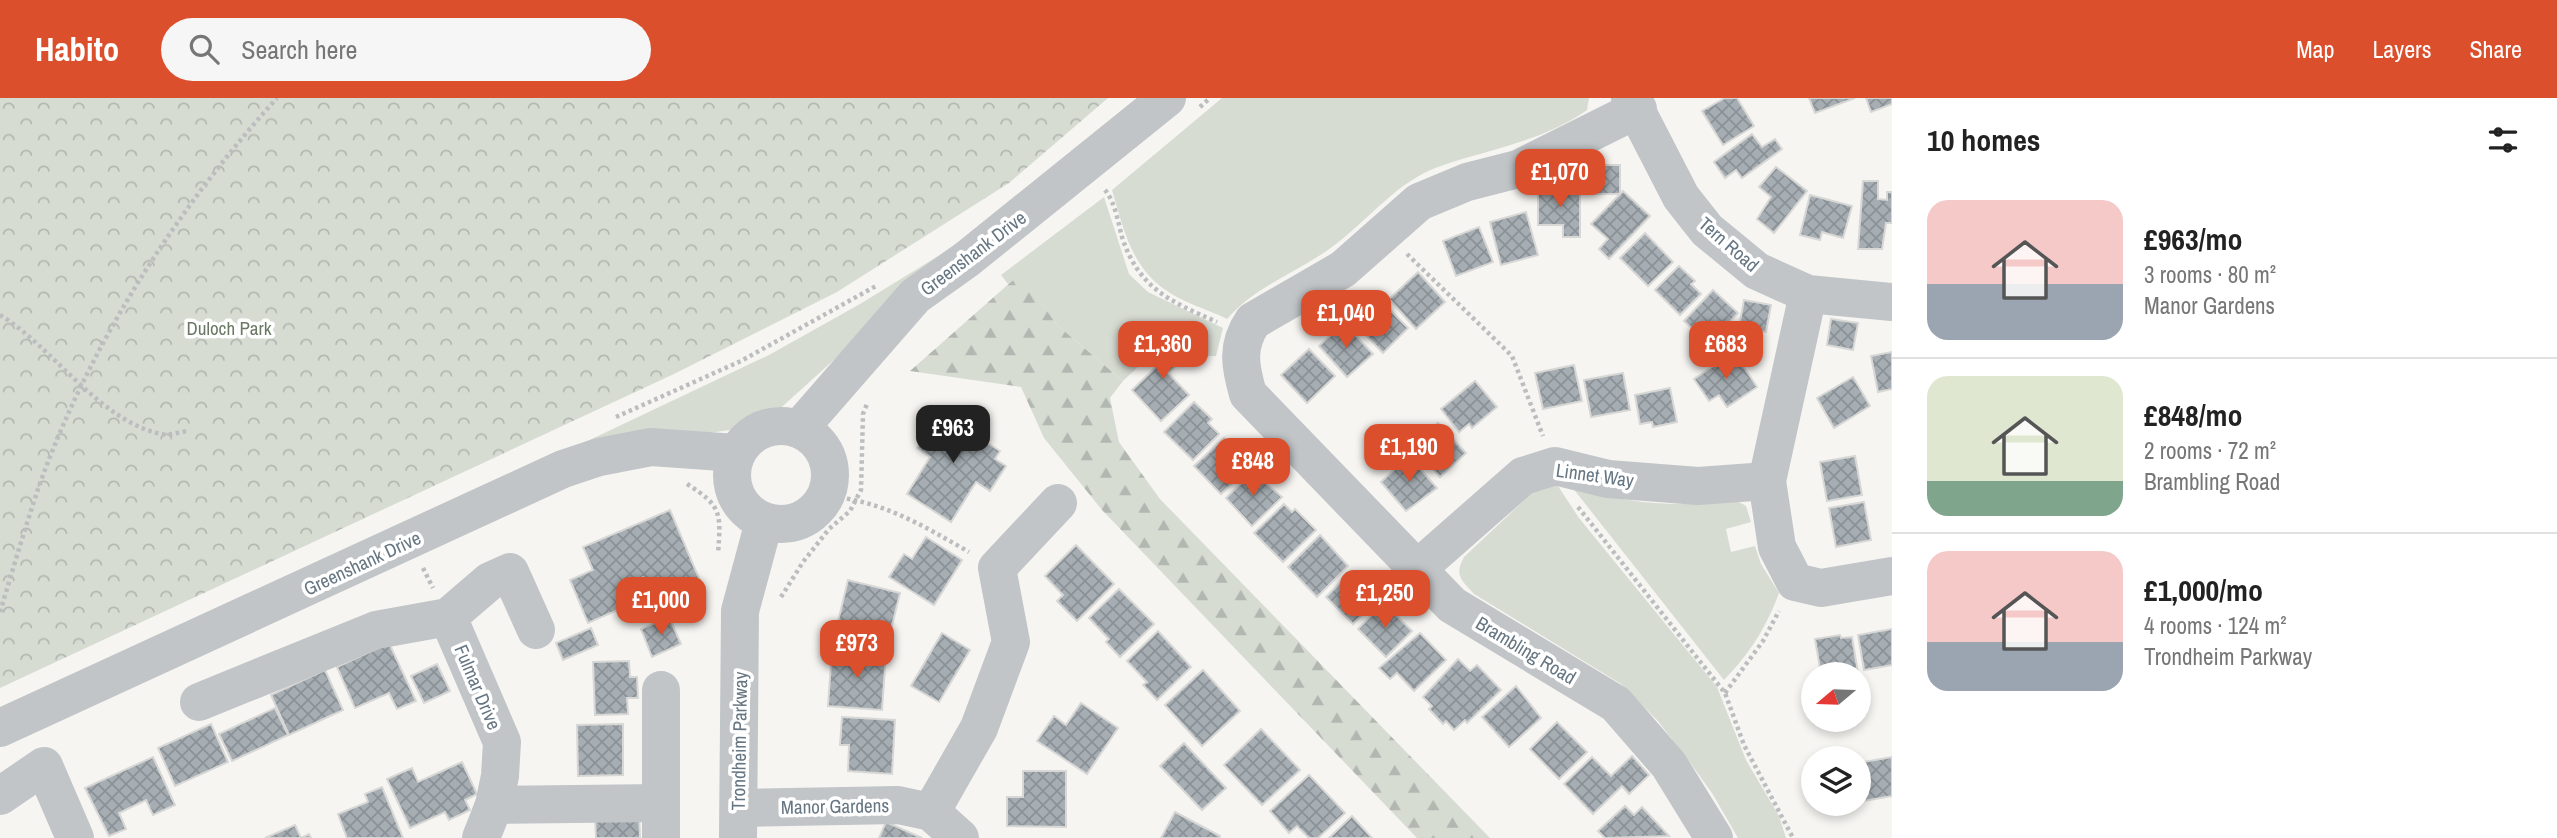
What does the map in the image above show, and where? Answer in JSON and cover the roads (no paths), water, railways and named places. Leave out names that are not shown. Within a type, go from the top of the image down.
[{"type":"street","name":"Greenshank Drive","points":[[799,429],[915,296],[989,242],[1167,98]]},
{"type":"street","name":"Brambling Road","points":[[1634,104],[1518,169],[1467,182],[1419,202],[1343,270],[1253,321],[1244,335],[1239,364],[1248,394],[1452,605],[1616,704],[1670,765],[1714,838]]},
{"type":"street","name":"Tern Road","points":[[1634,104],[1681,197],[1707,230],[1757,271],[1808,294],[1892,302]]},
{"type":"street","points":[[1808,294],[1767,481],[1777,547],[1794,582],[1821,588],[1892,576]]},
{"type":"street","points":[[770,426],[799,429],[818,443],[830,464],[830,481],[841,497],[806,518],[778,525],[764,522],[749,513],[738,501],[732,485],[732,468],[736,453],[745,441],[770,426]]},
{"type":"street","name":"Greenshank Drive","points":[[0,728],[563,469],[599,457],[651,447],[736,453]]},
{"type":"street","name":"Linnet Way","points":[[1416,570],[1524,476],[1555,466],[1608,479],[1698,486],[1767,481]]},
{"type":"street","points":[[960,838],[931,812],[979,728],[1011,642],[997,568],[1058,503]]},
{"type":"street","name":"Trondheim Parkway","points":[[738,823],[740,611],[764,522]]},
{"type":"street","points":[[199,702],[376,631],[448,617],[490,581],[510,572],[536,630]]},
{"type":"street","name":"Fulmar Drive","points":[[448,617],[502,742],[500,776],[487,821]]},
{"type":"street","points":[[487,821],[661,821],[661,690]]},
{"type":"street","points":[[0,796],[44,766],[75,838]]},
{"type":"street","name":"Manor Gardens","points":[[738,823],[898,805],[931,812]]},
{"type":"park label","name":"Duloch Park","points":[[229,328]]}]
